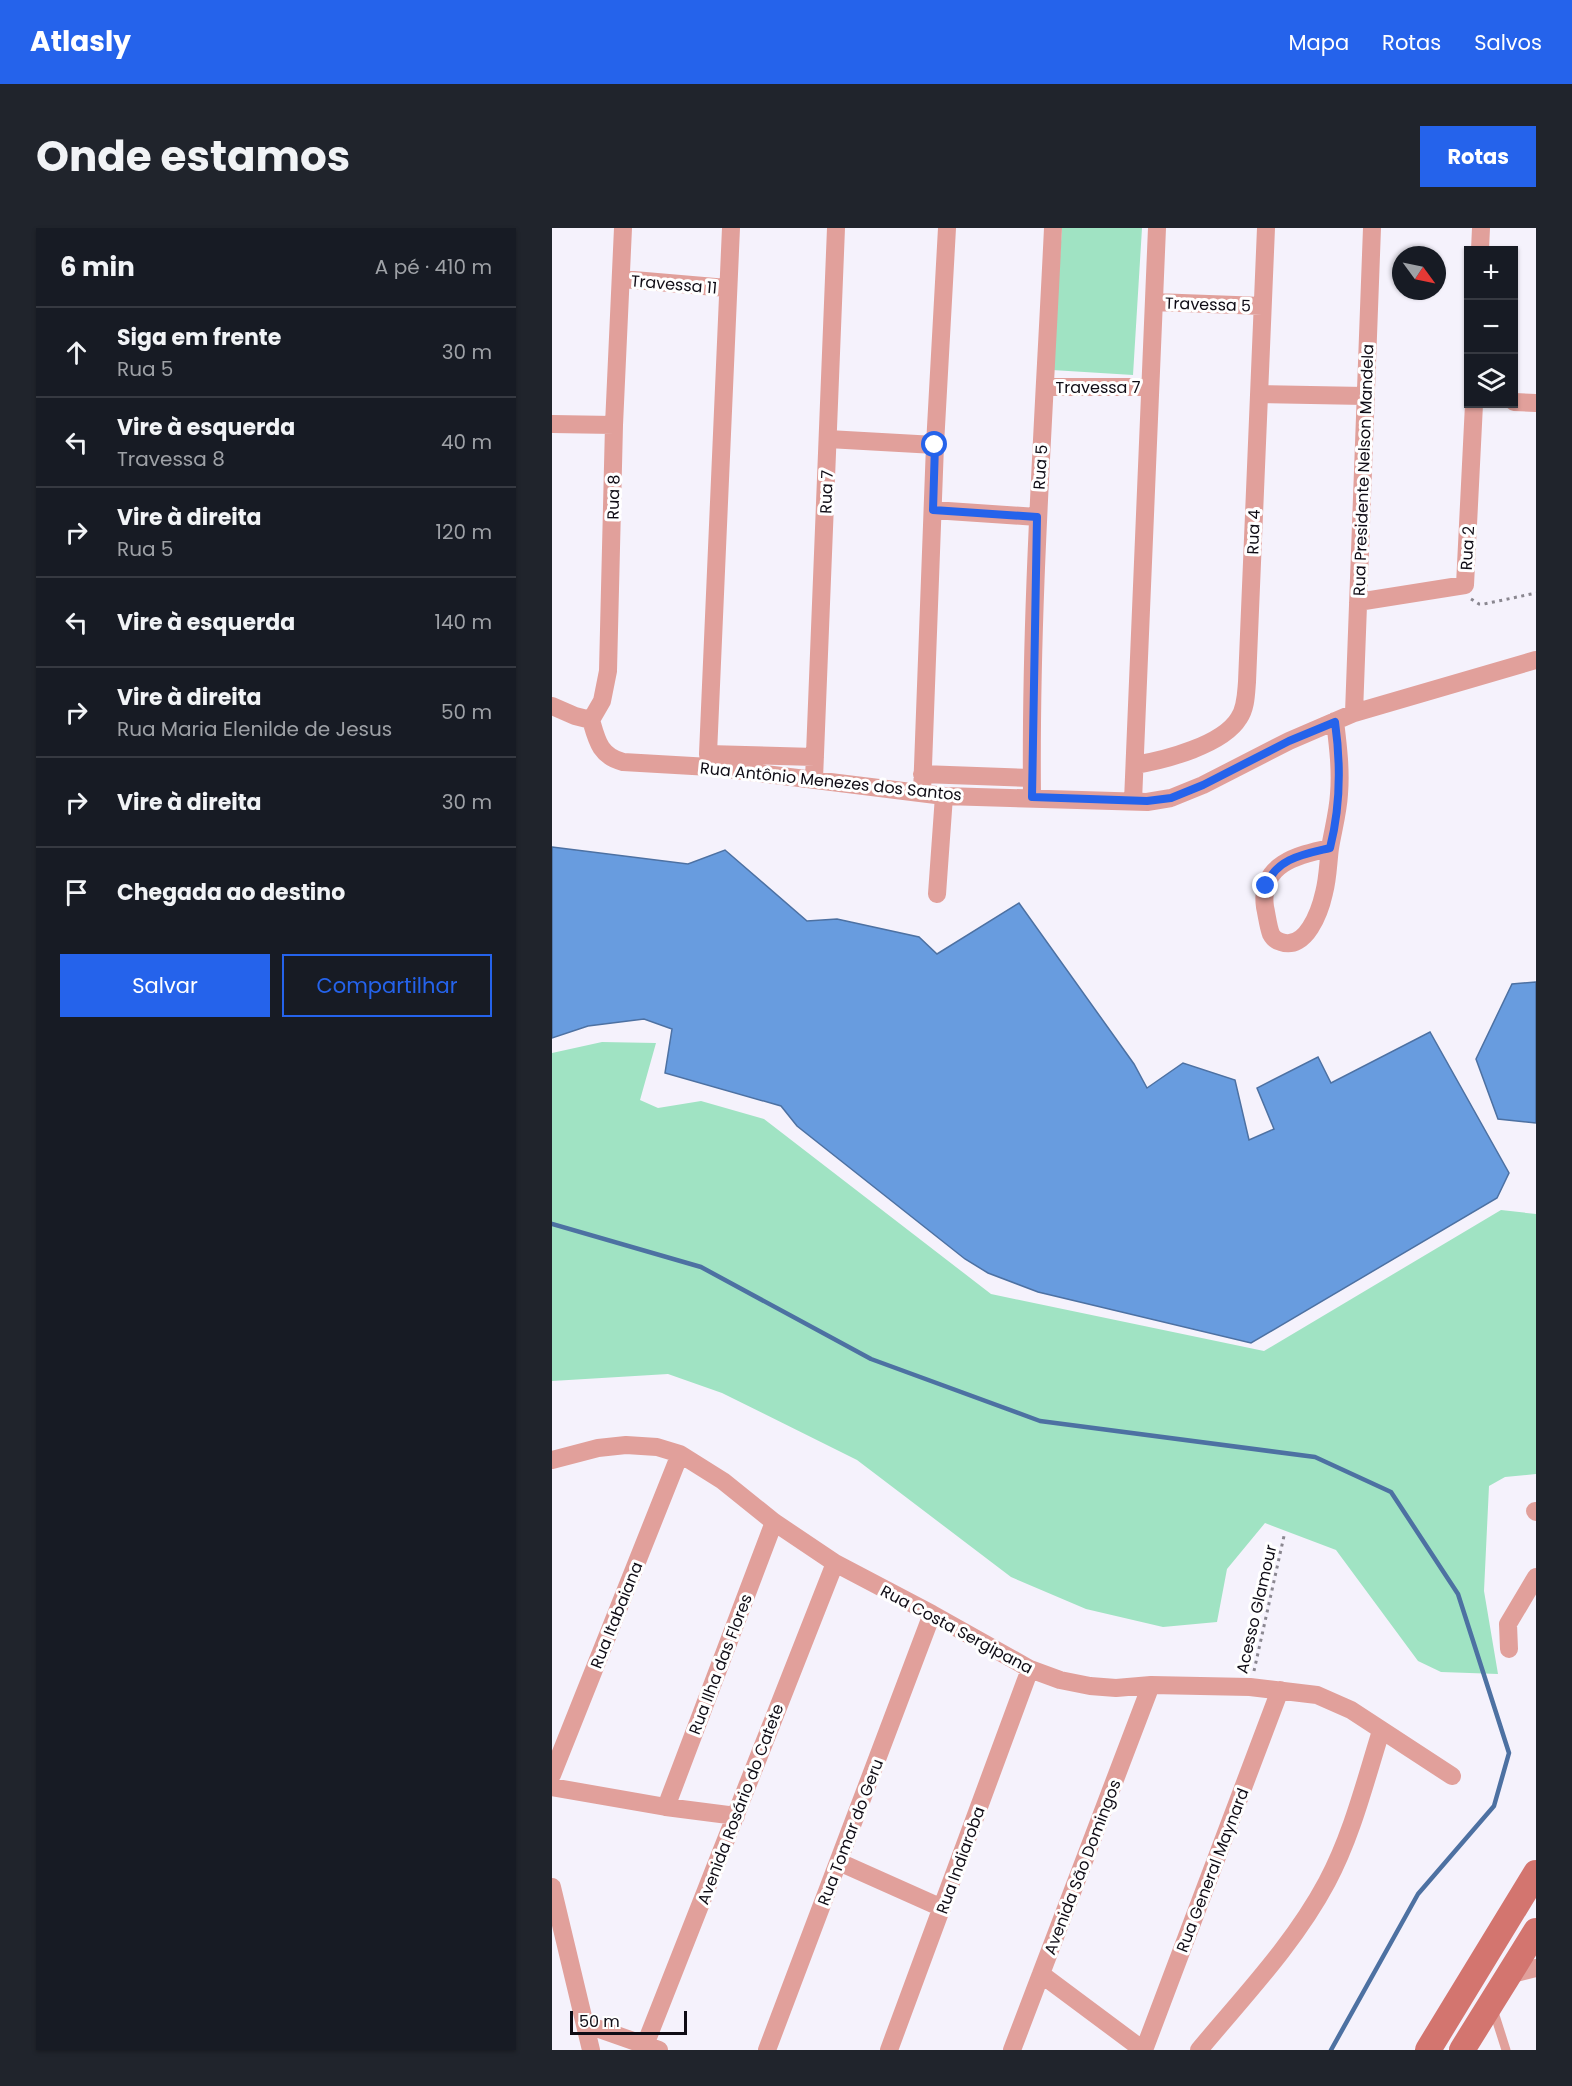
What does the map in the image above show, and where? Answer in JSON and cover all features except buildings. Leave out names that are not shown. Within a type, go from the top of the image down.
[{"type":"street","name":"Rua 8","points":[[591,720],[602,701],[608,671],[614,425],[623,228]]},
{"type":"street","points":[[731,228],[709,760],[815,757]]},
{"type":"street","name":"Rua 7","points":[[814,778],[836,228]]},
{"type":"street","points":[[922,793],[946,228]]},
{"type":"street","name":"Rua 5","points":[[1032,797],[1037,517],[1046,387],[1053,228]]},
{"type":"street","points":[[1133,801],[1157,228]]},
{"type":"street","name":"Rua 4","points":[[1136,765],[1166,759],[1227,733],[1242,712],[1247,682],[1266,228]]},
{"type":"street","name":"Rua Presidente Nelson Mandela","points":[[1354,713],[1372,228]]},
{"type":"street","points":[[1480,246],[1481,228]]},
{"type":"street","name":"Travessa 11","points":[[622,279],[727,288]]},
{"type":"street","name":"Travessa 5","points":[[1155,302],[1262,306]]},
{"type":"street","name":"Travessa 7","points":[[1046,387],[1150,387]]},
{"type":"street","points":[[1259,394],[1365,396]]},
{"type":"street","points":[[1518,402],[1536,403]]},
{"type":"street","name":"Rua 2","points":[[1359,602],[1465,585],[1474,408]]},
{"type":"street","points":[[552,424],[614,425]]},
{"type":"street","points":[[828,439],[935,445]]},
{"type":"street","points":[[933,510],[1037,517]]},
{"type":"street","name":"Rua Antônio Menezes dos Santos","points":[[591,720],[602,750],[616,760],[709,760],[814,778],[944,796],[1161,800],[1203,785],[1289,741],[1354,713],[1536,660]]},
{"type":"street","points":[[552,706],[591,720]]},
{"type":"street","points":[[1330,848],[1290,859],[1270,876],[1264,900],[1271,933],[1278,941],[1288,944],[1300,939],[1309,929],[1324,895],[1340,795],[1340,765],[1335,722]]},
{"type":"street","points":[[922,774],[1032,778]]},
{"type":"street","points":[[937,894],[944,796]]},
{"type":"street","name":"Rua Costa Sergipana","points":[[552,1460],[598,1448],[626,1445],[657,1447],[680,1455],[723,1481],[774,1522],[835,1563],[1030,1669],[1060,1680],[1090,1686],[1250,1688],[1317,1695],[1339,1704],[1452,1776]]},
{"type":"street","name":"Rua Itabaiana","points":[[552,1775],[680,1455]]},
{"type":"street","name":"Rua Ilha das Flores","points":[[666,1807],[774,1522]]},
{"type":"street","name":"Avenida Rosário do Catete","points":[[652,2047],[736,1816],[835,1563]]},
{"type":"street","points":[[1509,1649],[1508,1624],[1536,1577]]},
{"type":"street","name":"Rua Tomar do Geru","points":[[767,2050],[932,1614]]},
{"type":"street","name":"Rua Indiaroba","points":[[889,2050],[1030,1669]]},
{"type":"street","name":"Avenida São Domingos","points":[[1012,2050],[1151,1685]]},
{"type":"street","name":"Rua General Maynard","points":[[1143,2050],[1280,1690]]},
{"type":"street","points":[[1198,2050],[1287,1944],[1317,1900],[1336,1863],[1357,1810],[1381,1731]]},
{"type":"street","points":[[552,1787],[666,1807],[736,1816]]},
{"type":"street","points":[[839,1862],[942,1908]]},
{"type":"street","points":[[1428,2050],[1536,1873]]},
{"type":"street","points":[[552,1887],[590,2049]]},
{"type":"street","points":[[1462,2050],[1536,1931]]},
{"type":"street","points":[[1508,1975],[1536,1968]]},
{"type":"street","points":[[1041,1974],[1143,2050]]},
{"type":"street","points":[[585,2024],[652,2047]]},
{"type":"lane","points":[[1491,2004],[1506,2050]]},
{"type":"path","points":[[1465,585],[1470,598],[1482,604],[1536,593]]},
{"type":"path","name":"Acesso Glamour","points":[[1250,1688],[1284,1536]]},
{"type":"green space","points":[[1062,228],[1142,228],[1133,375],[1052,370]]},
{"type":"green space","points":[[602,1042],[656,1043],[640,1100],[658,1108],[701,1101],[764,1119],[991,1294],[1264,1351],[1501,1210],[1536,1214],[1536,1474],[1505,1477],[1489,1486],[1484,1591],[1498,1674],[1441,1672],[1418,1661],[1336,1550],[1265,1523],[1227,1569],[1217,1622],[1163,1627],[1086,1609],[1011,1577],[857,1460],[722,1393],[668,1374],[552,1381],[552,1053]]},
{"type":"water","points":[[552,847],[688,864],[725,850],[807,921],[837,919],[919,937],[937,954],[1019,903],[1134,1064],[1147,1088],[1183,1063],[1235,1080],[1249,1140],[1274,1129],[1257,1088],[1318,1057],[1331,1083],[1430,1032],[1509,1173],[1497,1198],[1251,1343],[1038,1292],[988,1273],[965,1259],[797,1126],[781,1106],[665,1073],[672,1029],[644,1019],[588,1026],[552,1038]]},
{"type":"water","points":[[1536,982],[1536,1123],[1498,1119],[1476,1059],[1512,984]]},
{"type":"waterway","points":[[552,1224],[701,1267],[871,1359],[1040,1421],[1315,1457],[1391,1492],[1458,1594],[1509,1753],[1494,1806],[1418,1894],[1331,2050]]},
{"type":"route","points":[[935,445],[933,510],[1037,517],[1032,797],[1147,801],[1171,798],[1203,785],[1289,741],[1335,722],[1340,765],[1340,795],[1330,848],[1290,859],[1270,876],[1266,886]]}]
